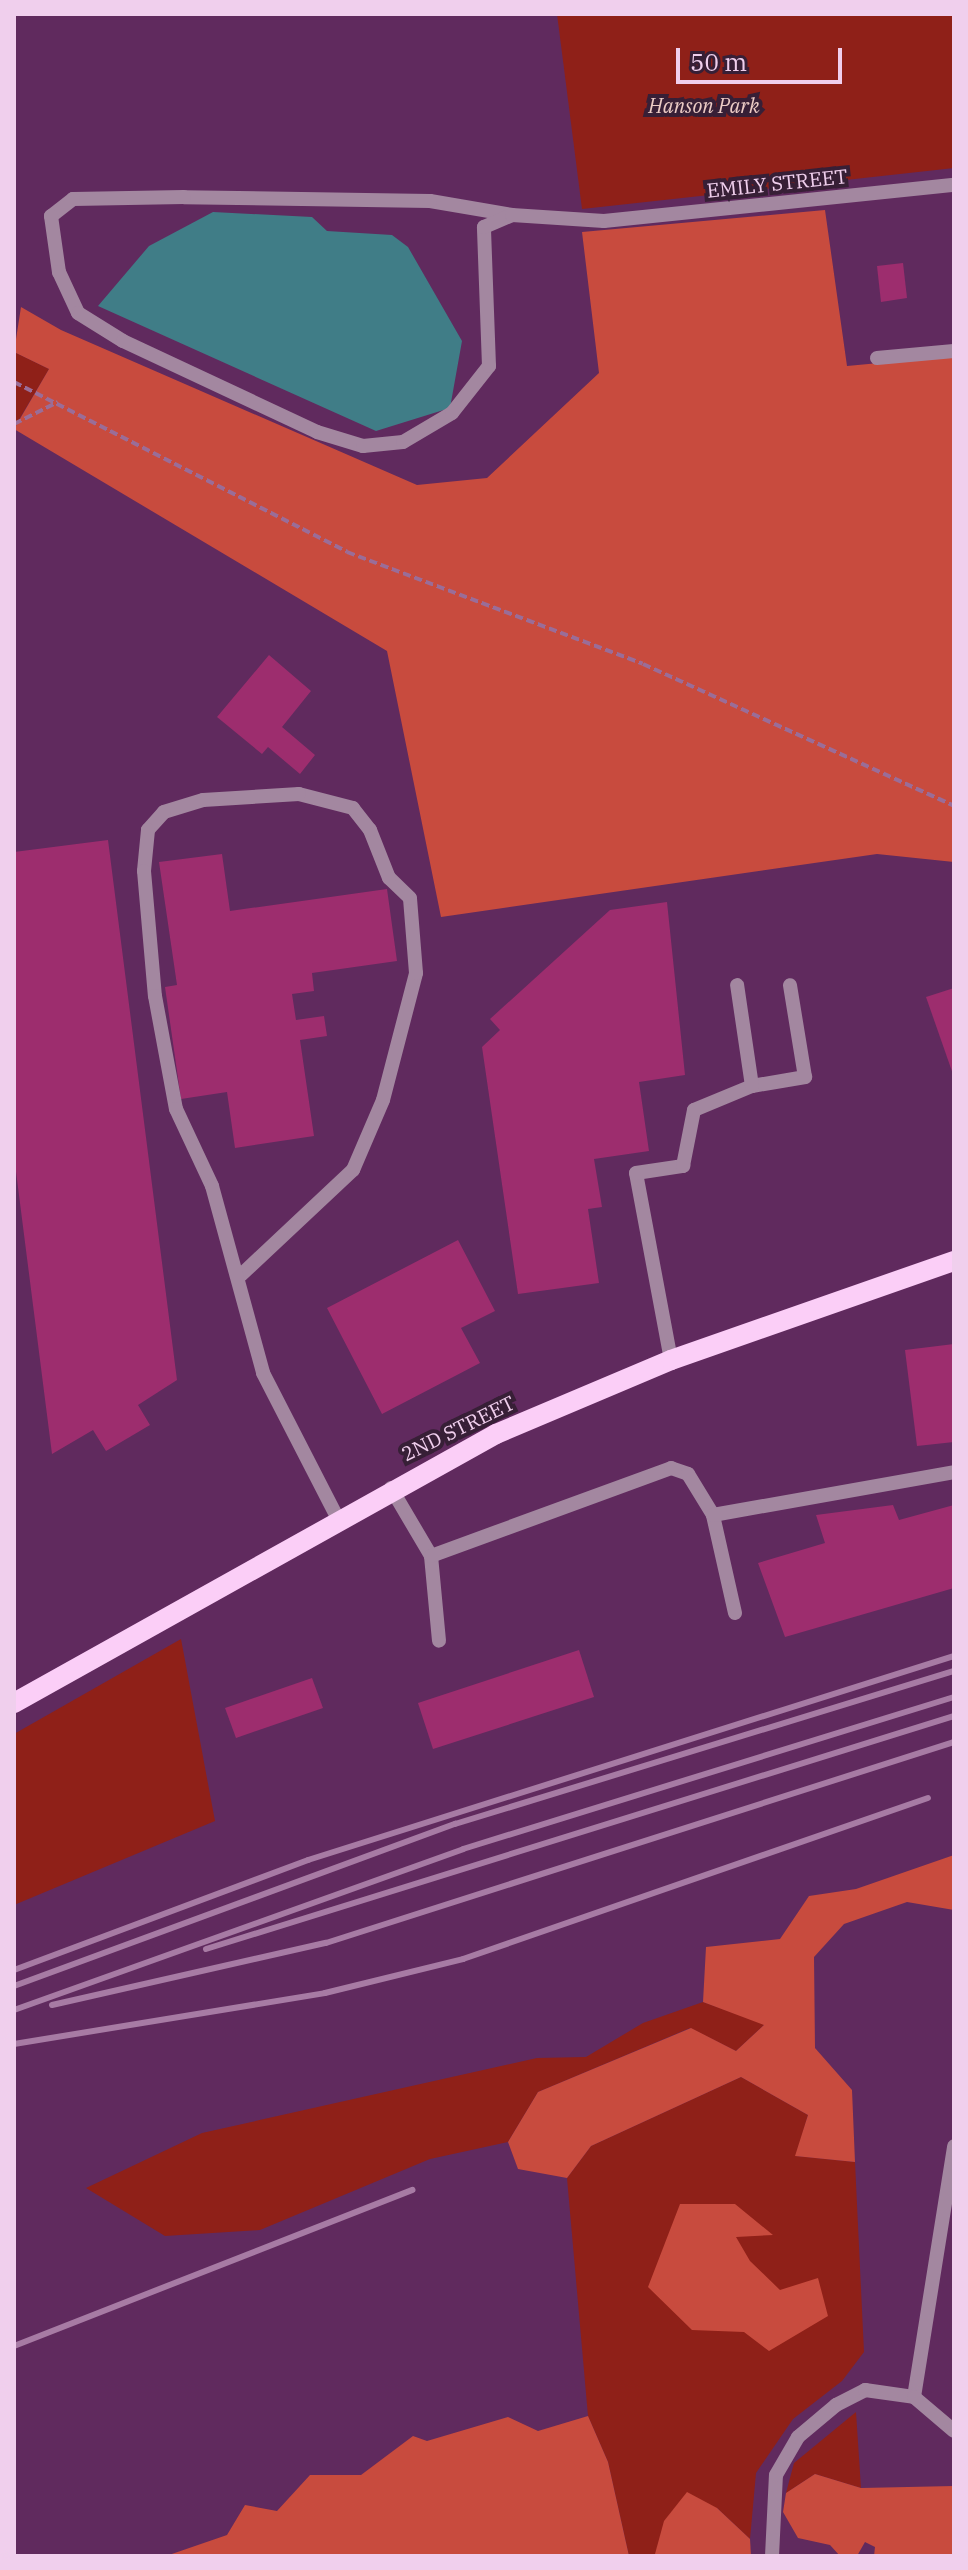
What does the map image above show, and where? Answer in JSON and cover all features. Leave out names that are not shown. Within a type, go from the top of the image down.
[{"type":"main road","name":"2ND STREET","points":[[14,1703],[391,1488],[496,1434],[671,1360],[954,1261]]},
{"type":"street","name":"EMILY STREET","points":[[512,215],[484,227],[489,366],[452,413],[403,442],[363,446],[317,432],[135,347],[78,313],[59,272],[51,216],[73,199],[184,197],[430,201],[512,215],[604,221],[954,185]]},
{"type":"street","points":[[877,358],[954,351]]},
{"type":"street","points":[[241,1275],[353,1170],[383,1100],[416,973],[410,898],[389,878],[370,830],[353,808],[299,794],[203,800],[164,812],[148,830],[144,871],[155,996],[176,1109],[212,1186],[241,1275],[263,1373],[338,1519]]},
{"type":"street","points":[[737,985],[752,1086]]},
{"type":"street","points":[[671,1360],[636,1173],[683,1166],[694,1110],[752,1086],[805,1077],[790,985]]},
{"type":"street","points":[[431,1556],[671,1468],[688,1474],[713,1515],[735,1613]]},
{"type":"street","points":[[713,1515],[954,1472]]},
{"type":"street","points":[[391,1488],[431,1556],[439,1641]]},
{"type":"street","points":[[914,2397],[954,2146]]},
{"type":"street","points":[[772,2556],[776,2475],[798,2437],[865,2390],[914,2397],[954,2431]]},
{"type":"path","points":[[14,382],[347,552],[643,664],[954,806]]},
{"type":"path","points":[[14,424],[58,402]]},
{"type":"green space","name":"Hanson Park","points":[[557,14],[954,14],[954,168],[582,209]]},
{"type":"green space","points":[[14,352],[49,369],[14,428]]},
{"type":"green space","points":[[181,1639],[215,1821],[14,1905],[14,1734]]},
{"type":"green space","points":[[703,2002],[765,2024],[736,2051],[690,2028],[538,2092],[508,2142],[430,2159],[260,2230],[165,2236],[86,2188],[202,2133],[537,2058],[586,2057],[643,2023]]},
{"type":"green space","points":[[741,2077],[808,2115],[796,2156],[855,2162],[864,2352],[842,2381],[793,2419],[756,2473],[750,2539],[717,2508],[657,2556],[629,2556],[608,2462],[588,2416],[567,2178],[591,2146]]},
{"type":"green space","points":[[856,2412],[861,2488],[815,2474],[786,2493],[794,2463]]},
{"type":"shaded area","points":[[825,210],[847,366],[954,356],[954,862],[877,854],[441,917],[387,651],[14,429],[49,369],[14,352],[21,307],[61,330],[417,485],[487,478],[599,373],[582,232]]},
{"type":"shaded area","points":[[213,212],[312,217],[327,231],[392,235],[408,247],[462,341],[450,408],[376,431],[98,306],[149,246]]},
{"type":"shaded area","points":[[954,1855],[954,1910],[907,1902],[844,1924],[814,1957],[815,2048],[852,2090],[855,2162],[795,2156],[808,2115],[741,2077],[591,2146],[567,2178],[518,2169],[508,2142],[538,2092],[691,2028],[736,2051],[764,2025],[703,2002],[706,1947],[780,1939],[809,1896],[856,1889]]},
{"type":"shaded area","points":[[680,2204],[735,2204],[773,2235],[736,2237],[750,2261],[780,2290],[818,2278],[828,2316],[769,2351],[744,2332],[692,2330],[648,2287]]},
{"type":"shaded area","points":[[588,2416],[608,2462],[629,2556],[166,2556],[227,2535],[245,2505],[277,2511],[310,2475],[361,2475],[413,2436],[427,2441],[508,2417],[538,2431]]},
{"type":"shaded area","points":[[815,2474],[861,2488],[954,2486],[954,2556],[874,2556],[875,2547],[865,2542],[857,2556],[840,2556],[830,2545],[798,2538],[783,2512],[786,2493]]},
{"type":"shaded area","points":[[687,2492],[717,2508],[750,2539],[751,2556],[655,2554],[664,2521]]},
{"type":"building","points":[[903,263],[907,298],[881,302],[877,266]]},
{"type":"building","points":[[269,655],[311,691],[282,727],[315,755],[300,774],[268,747],[262,754],[217,717]]},
{"type":"building","points":[[108,840],[177,1380],[138,1405],[150,1425],[106,1451],[93,1430],[52,1454],[14,1156],[14,852]]},
{"type":"building","points":[[222,854],[230,911],[387,889],[397,961],[312,973],[314,991],[292,994],[296,1020],[324,1016],[327,1036],[300,1040],[314,1136],[235,1148],[227,1092],[181,1099],[165,987],[177,985],[159,862]]},
{"type":"building","points":[[667,902],[685,1075],[639,1082],[649,1151],[594,1159],[602,1207],[588,1209],[599,1283],[518,1294],[482,1047],[500,1030],[490,1019],[610,910]]},
{"type":"building","points":[[954,988],[954,1077],[926,997]]},
{"type":"building","points":[[458,1240],[495,1311],[461,1328],[480,1363],[382,1414],[327,1308]]},
{"type":"building","points":[[954,1344],[954,1442],[917,1446],[905,1350]]},
{"type":"building","points":[[893,1505],[899,1520],[954,1505],[954,1588],[785,1637],[758,1563],[825,1543],[816,1515]]},
{"type":"building","points":[[579,1650],[594,1697],[433,1749],[418,1703]]},
{"type":"building","points":[[312,1678],[323,1708],[236,1738],[225,1708]]},
{"type":"railway","points":[[14,1970],[308,1860],[954,1656]]},
{"type":"railway","points":[[14,1986],[455,1824],[954,1671]]},
{"type":"railway","points":[[14,2010],[463,1849],[954,1697]]},
{"type":"railway","points":[[206,1949],[954,1716]]},
{"type":"railway","points":[[52,2005],[326,1943],[954,1742]]},
{"type":"railway","points":[[14,2044],[325,1993],[463,1959],[928,1798]]},
{"type":"railway","points":[[14,2346],[413,2190]]}]
